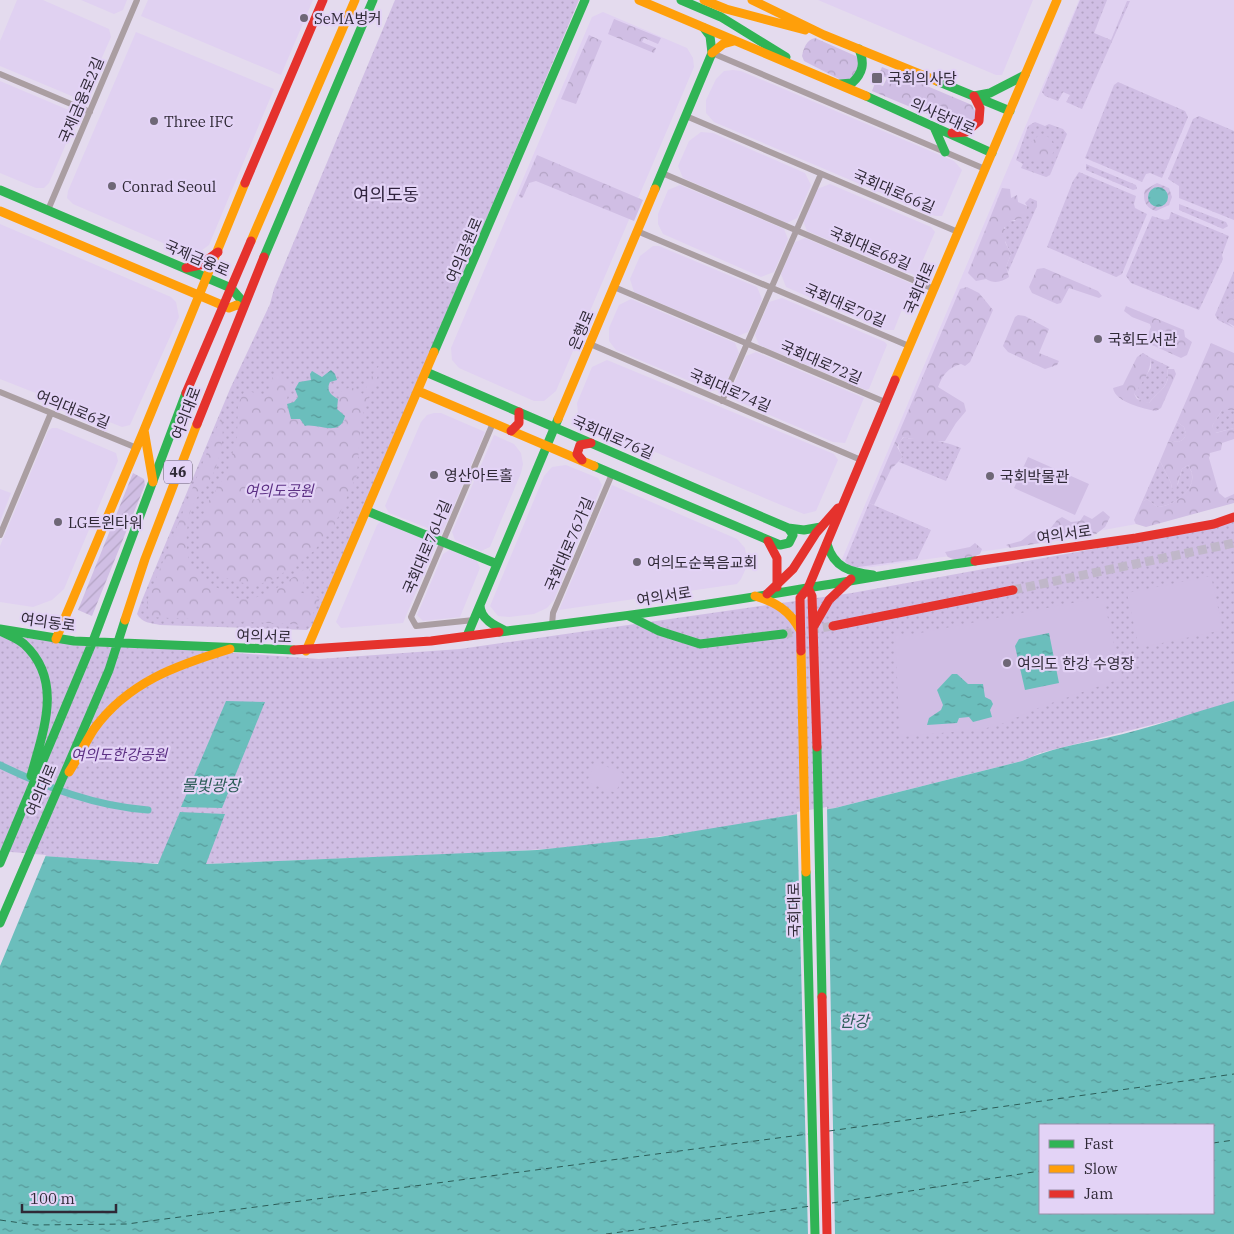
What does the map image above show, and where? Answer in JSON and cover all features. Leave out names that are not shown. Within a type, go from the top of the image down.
[{"type":"main road","name":"여의대로","points":[[56,639],[219,252],[273,115],[323,0]]},
{"type":"main road","name":"여의대로","points":[[0,863],[93,642],[185,396],[354,0]]},
{"type":"main road","name":"여의대로","points":[[0,923],[118,644],[145,559],[244,303],[374,0]]},
{"type":"main road","name":"여의공원로","points":[[306,652],[585,0]]},
{"type":"main road","name":"의사당대로","points":[[639,0],[734,41],[801,67],[992,153]]},
{"type":"main road","name":"의사당대로","points":[[681,0],[721,17],[801,67]]},
{"type":"main road","name":"의사당대로","points":[[704,0],[726,9],[824,35]]},
{"type":"main road","name":"의사당대로","points":[[752,0],[824,35],[1010,111]]},
{"type":"main road","name":"국회대로","points":[[815,1234],[800,598],[808,588],[827,544],[885,402],[1057,0]]},
{"type":"main road","points":[[704,28],[710,36],[712,53]]},
{"type":"main road","points":[[712,53],[723,44],[734,41]]},
{"type":"main road","points":[[837,83],[845,84],[858,78],[864,64],[864,58],[859,49]]},
{"type":"main road","name":"은행로","points":[[467,636],[712,53]]},
{"type":"main road","points":[[949,134],[966,132],[979,121],[980,108],[974,96],[990,93],[1025,75]]},
{"type":"main road","points":[[934,127],[944,152]]},
{"type":"main road","name":"국제금융로","points":[[0,190],[231,288],[244,303]]},
{"type":"main road","points":[[0,210],[223,306],[229,308],[244,303]]},
{"type":"main road","points":[[185,268],[200,265],[219,252]]},
{"type":"main road","name":"국회대로76길","points":[[426,372],[788,528],[804,530],[821,527]]},
{"type":"main road","points":[[418,391],[768,541],[780,544],[788,543],[793,535],[788,528]]},
{"type":"main road","points":[[512,431],[520,423],[519,412]]},
{"type":"main road","name":"여의대로","points":[[144,430],[153,483]]},
{"type":"main road","points":[[585,462],[579,458],[577,449],[580,445],[591,443]]},
{"type":"main road","points":[[767,595],[793,569],[821,527],[842,504]]},
{"type":"main road","points":[[367,511],[498,564]]},
{"type":"main road","name":"여의서로","points":[[93,642],[306,652],[467,636],[629,616],[767,595],[873,575],[1117,541],[1214,524],[1234,517]]},
{"type":"main road","points":[[768,541],[778,558],[777,587]]},
{"type":"main road","points":[[827,544],[831,557],[841,569],[873,575]]},
{"type":"main road","points":[[814,627],[829,600],[851,579]]},
{"type":"main road","name":"국회대로","points":[[808,588],[812,596],[815,651],[827,1234]]},
{"type":"main road","points":[[833,626],[1013,590]]},
{"type":"main road","points":[[755,596],[771,600],[784,608],[794,619],[802,634]]},
{"type":"main road","points":[[480,605],[480,610],[487,620],[506,631]]},
{"type":"main road","points":[[629,616],[659,630],[700,644],[783,634]]},
{"type":"main road","name":"여의동로","points":[[0,630],[56,639],[93,642]]},
{"type":"main road","name":"46","points":[[0,630],[23,643],[37,660],[45,676],[49,697],[48,716],[23,807]]},
{"type":"main road","name":"46","points":[[49,805],[105,714],[125,695],[167,668],[230,649]]},
{"type":"street","name":"국제금융로2길","points":[[48,210],[137,0]]},
{"type":"street","points":[[712,53],[985,169]]},
{"type":"street","points":[[0,74],[90,112]]},
{"type":"street","name":"국회대로66길","points":[[686,116],[958,232]]},
{"type":"street","name":"국회대로68길","points":[[662,173],[934,289]]},
{"type":"street","points":[[722,401],[821,174]]},
{"type":"street","name":"국회대로70길","points":[[638,231],[909,346]]},
{"type":"street","name":"국회대로72길","points":[[614,287],[885,402]]},
{"type":"street","name":"국회대로74길","points":[[590,344],[861,460]]},
{"type":"street","name":"여의대로6길","points":[[0,392],[137,448]]},
{"type":"street","points":[[0,535],[51,413]]},
{"type":"street","name":"국회대로76나길","points":[[474,620],[416,626],[411,617],[493,423]]},
{"type":"street","name":"국회대로76가길","points":[[552,625],[553,613],[612,474]]},
{"type":"shaded area","points":[[17,0],[43,0],[109,29],[111,37],[85,96],[74,97],[0,66],[0,41]]},
{"type":"shaded area","points":[[81,0],[127,0],[123,10],[114,14]]},
{"type":"shaded area","points":[[148,0],[313,0],[281,75],[141,16]]},
{"type":"shaded area","points":[[818,0],[1033,0],[1002,75],[996,75]]},
{"type":"shaded area","points":[[1079,0],[1234,0],[1234,501],[1142,523],[1000,549],[850,570],[841,563],[842,559]]},
{"type":"shaded area","points":[[603,12],[687,48],[693,58],[694,67],[556,391],[544,401],[534,401],[459,368],[452,360],[451,348],[592,17]]},
{"type":"shaded area","points":[[136,32],[274,89],[209,245],[198,253],[184,252],[73,204],[67,198],[68,191]]},
{"type":"shaded area","points":[[724,71],[741,71],[954,161],[962,170],[942,216],[935,216],[714,122],[706,113],[706,100],[716,79]]},
{"type":"shaded area","points":[[0,81],[71,111],[75,117],[76,121],[49,183],[44,188],[36,188],[0,173]]},
{"type":"shaded area","points":[[701,132],[713,133],[805,173],[811,185],[797,218],[787,223],[683,178],[678,166],[689,141]]},
{"type":"shaded area","points":[[830,184],[931,227],[935,232],[916,276],[807,231],[803,221],[817,189]]},
{"type":"shaded area","points":[[680,185],[784,229],[788,239],[774,272],[761,277],[663,234],[658,224],[658,214],[668,190]]},
{"type":"shaded area","points":[[0,224],[171,297],[176,302],[179,317],[130,425],[122,427],[0,379]]},
{"type":"shaded area","points":[[805,238],[912,284],[894,330],[885,330],[786,287],[781,274],[795,242]]},
{"type":"shaded area","points":[[653,246],[659,246],[757,287],[762,299],[748,332],[738,336],[634,292],[630,279],[640,256]]},
{"type":"shaded area","points":[[782,298],[885,342],[887,345],[869,389],[866,390],[759,345],[755,335],[769,302]]},
{"type":"shaded area","points":[[631,299],[735,343],[739,353],[725,386],[713,391],[616,350],[609,341],[609,328],[619,305]]},
{"type":"shaded area","points":[[756,352],[864,398],[845,443],[833,442],[737,401],[732,389],[746,356]]},
{"type":"shaded area","points":[[607,360],[834,454],[838,460],[816,511],[804,514],[584,422],[578,413],[577,403],[592,367]]},
{"type":"shaded area","points":[[441,413],[485,432],[444,529],[438,532],[389,513],[385,506],[421,422],[427,415]]},
{"type":"shaded area","points":[[52,428],[57,428],[116,453],[118,461],[64,589],[52,600],[33,607],[0,602],[0,546],[48,431]]},
{"type":"shaded area","points":[[494,435],[514,444],[521,453],[523,464],[490,547],[481,551],[455,540],[452,532]]},
{"type":"shaded area","points":[[566,465],[598,478],[602,485],[554,600],[547,608],[534,614],[509,617],[498,616],[490,606],[544,476],[552,467]]},
{"type":"shaded area","points":[[612,485],[737,539],[745,548],[746,554],[747,566],[741,579],[737,584],[559,610]]},
{"type":"shaded area","points":[[0,489],[11,493],[0,522]]},
{"type":"shaded area","points":[[381,521],[433,542],[434,550],[403,623],[341,628],[336,622],[377,525]]},
{"type":"shaded area","points":[[451,549],[477,561],[480,568],[460,617],[423,621],[417,615],[443,554]]},
{"type":"green space","name":"여의도공원","points":[[395,0],[579,0],[315,623],[307,630],[160,625],[147,622],[137,614],[142,600],[230,389],[270,304],[274,289]]},
{"type":"green space","points":[[1080,0],[1107,0],[1094,33],[1111,40],[1127,1],[1130,1],[1082,109],[1066,102],[1070,95],[1063,92],[1058,101],[1045,96],[1042,92]]},
{"type":"green space","points":[[614,19],[661,38],[658,44],[644,38],[642,42],[656,48],[654,53],[608,34]]},
{"type":"green space","points":[[589,35],[602,41],[576,104],[561,99]]},
{"type":"green space","points":[[815,38],[858,57],[860,59],[857,74],[849,81],[841,80],[804,61],[802,56],[807,42]]},
{"type":"green space","points":[[882,67],[972,105],[976,116],[967,127],[961,128],[872,91],[875,83],[883,86],[887,78],[879,74]]},
{"type":"green space","points":[[1118,82],[1185,111],[1188,117],[1162,178],[1150,173],[1146,174],[1142,182],[1085,158],[1114,85]]},
{"type":"green space","points":[[1199,116],[1234,131],[1234,220],[1179,198],[1179,186],[1168,179],[1193,119]]},
{"type":"green space","points":[[1035,122],[1063,129],[1067,134],[1050,175],[1046,177],[1021,168],[1023,164],[1016,160],[1028,126]]},
{"type":"green space","points":[[1038,136],[1048,137],[1054,143],[1055,150],[1048,161],[1035,160],[1030,154],[1031,142]]},
{"type":"green space","points":[[537,155],[643,200],[634,221],[536,181],[529,183],[521,198],[519,196]]},
{"type":"green space","points":[[1086,164],[1136,185],[1137,189],[1133,190],[1086,170]]},
{"type":"green space","points":[[1079,172],[1136,196],[1135,208],[1147,214],[1122,274],[1116,277],[1047,247],[1073,181]]},
{"type":"green space","points":[[1157,183],[1169,188],[1172,197],[1169,205],[1156,211],[1150,208],[1145,200],[1145,190]],"holes":[[[1159,187],[1167,194],[1167,200],[1163,205],[1148,196],[1153,189]]]},
{"type":"green space","points":[[1002,188],[1010,189],[1011,198],[1017,195],[1018,202],[1027,206],[1027,213],[1023,218],[1010,221],[1004,228],[1007,232],[1005,242],[1011,254],[1006,267],[1009,277],[998,282],[986,279],[976,281],[968,273]]},
{"type":"green space","points":[[1030,198],[1037,201],[1037,206],[1008,272],[1006,267],[1011,254],[1005,241],[1005,224],[1015,221],[1027,206],[1025,203]]},
{"type":"green space","points":[[1179,204],[1226,222],[1228,226],[1223,229],[1179,210]]},
{"type":"green space","points":[[1171,212],[1229,236],[1222,255],[1223,259],[1199,310],[1131,283],[1126,276],[1152,216],[1165,220],[1169,219]]},
{"type":"green space","points":[[1044,268],[1098,291],[1102,296],[1099,298],[1069,288],[1061,303],[1057,304],[1032,293],[1029,287],[1037,269]]},
{"type":"green space","points":[[1234,271],[1234,299],[1223,312],[1223,319],[1234,328],[1218,320],[1215,315]]},
{"type":"green space","points":[[967,287],[979,293],[993,310],[970,362],[965,366],[961,364],[949,370],[942,378],[938,387],[964,403],[966,411],[945,441],[903,437],[897,447],[903,457],[891,469],[874,505],[869,503],[960,289]]},
{"type":"green space","points":[[1234,299],[1234,326],[1223,320],[1223,313],[1225,308]]},
{"type":"green space","points":[[1126,306],[1184,330],[1185,337],[1192,342],[1187,355],[1181,358],[1152,345],[1147,336],[1151,327],[1150,324],[1132,317],[1124,311]]},
{"type":"green space","points":[[1018,315],[1025,316],[1049,329],[1039,353],[1059,361],[1057,365],[1045,369],[1008,352],[1003,346],[1015,317]]},
{"type":"green space","points":[[1211,343],[1234,353],[1234,410],[1222,410],[1212,426],[1216,433],[1234,428],[1234,439],[1222,443],[1221,450],[1210,453],[1209,458],[1219,493],[1225,498],[1234,494],[1234,503],[1146,527],[1136,524],[1134,520],[1142,502],[1147,499],[1157,507],[1164,506],[1179,499],[1190,487],[1192,473],[1188,465],[1182,469],[1176,489],[1172,489],[1160,461],[1168,442],[1179,441],[1185,437],[1184,427],[1177,422]]},
{"type":"green space","points":[[1143,353],[1151,358],[1146,377],[1134,394],[1137,399],[1149,403],[1166,384],[1168,380],[1167,369],[1174,369],[1176,374],[1161,408],[1156,411],[1138,407],[1124,401],[1115,393],[1113,388],[1123,385],[1137,357]]},
{"type":"green space","points":[[1151,358],[1170,367],[1167,369],[1168,375],[1165,385],[1149,403],[1142,402],[1134,394],[1151,368]]},
{"type":"green space","points":[[377,366],[381,367],[361,419],[357,475],[334,526],[314,551],[276,578],[258,585],[237,582],[218,575],[201,554],[198,544],[202,518],[207,504],[227,473],[237,437],[238,404],[245,390],[266,396],[275,371],[290,385],[286,404],[291,419],[300,420],[304,426],[334,429],[343,423],[346,416],[338,409],[340,392],[351,387],[363,394]]},
{"type":"green space","points":[[1222,410],[1234,410],[1234,428],[1215,433],[1212,426]]},
{"type":"green space","points":[[222,415],[223,428],[220,455],[212,476],[199,494],[189,517],[186,543],[189,560],[197,574],[203,579],[230,595],[241,599],[259,597],[284,584],[306,568],[310,570],[299,592],[320,598],[308,625],[150,617],[147,601]]},
{"type":"green space","points":[[1177,422],[1184,427],[1185,437],[1179,441],[1168,442]]},
{"type":"green space","points":[[904,437],[948,443],[961,448],[946,481],[899,462],[903,457],[899,444]]},
{"type":"green space","points":[[1028,457],[1089,484],[1075,515],[1014,488]]},
{"type":"green space","points":[[1160,461],[1172,489],[1178,484],[1182,469],[1188,465],[1192,473],[1192,480],[1190,487],[1179,499],[1165,506],[1157,507],[1147,499],[1142,502]]},
{"type":"green space","points":[[133,473],[144,479],[145,485],[92,616],[78,610]]},
{"type":"green space","points":[[869,503],[931,530],[917,559],[851,568],[845,561]]},
{"type":"green space","points":[[1103,511],[1110,517],[1105,527],[1096,534],[1010,548],[1006,545],[1021,541],[1034,531],[1047,533],[1057,520],[1062,517],[1071,522],[1080,521],[1084,515],[1092,519]]},
{"type":"green space","name":"여의도한강공원","points":[[1234,520],[1234,701],[1203,712],[1040,753],[1022,761],[835,808],[707,830],[588,846],[485,853],[205,864],[137,863],[0,853],[0,636],[319,659],[460,649],[852,593],[1214,527]]},
{"type":"green space","points":[[975,543],[982,549],[980,554],[972,557],[956,559],[948,557],[945,552],[970,547]]},
{"type":"green space","points":[[1211,576],[1223,630],[1139,648],[1127,593]]},
{"type":"green space","name":"여의도 한강 수영장","points":[[1103,597],[1122,678],[1043,706],[999,725],[982,729],[900,737],[895,636],[920,633]]},
{"type":"green space","points":[[595,762],[623,773],[616,793],[587,782]]},
{"type":"water","points":[[1158,187],[1165,190],[1168,197],[1165,204],[1158,207],[1151,204],[1148,197],[1151,190]]},
{"type":"water","points":[[331,370],[337,380],[330,382],[329,390],[338,399],[337,409],[345,416],[342,423],[334,428],[328,428],[305,426],[300,419],[291,419],[287,404],[294,402],[298,397],[295,389],[299,382],[311,380],[310,374],[312,371],[322,377]]},
{"type":"water","points":[[1049,633],[1059,683],[1025,690],[1015,646],[1019,639]]},
{"type":"water","points":[[952,674],[957,674],[968,684],[983,684],[985,697],[991,700],[993,704],[990,710],[992,717],[973,722],[969,717],[959,718],[957,723],[927,725],[929,718],[941,710],[943,705],[937,690]]},
{"type":"water","name":"물빛광장","points":[[226,701],[265,702],[222,808],[181,807]]},
{"type":"water","name":"한강","points":[[1234,701],[1234,1234],[0,1234],[0,853],[158,864],[180,812],[225,814],[206,864],[537,850],[659,837],[835,808],[1022,761],[1063,747],[1138,730]]},
{"type":"pier","points":[[827,807],[835,1234],[808,1234],[797,812]]},
{"type":"pier","points":[[0,851],[46,855],[0,966]]},
{"type":"waterway","points":[[0,765],[72,795],[109,805],[148,810]]},
{"type":"ferry route","points":[[829,1131],[1234,1074]]},
{"type":"ferry route","points":[[0,1220],[35,1225],[127,1224],[808,1134]]},
{"type":"ferry route","points":[[1214,1143],[1234,1140]]},
{"type":"ferry route","points":[[832,1203],[1039,1171]]},
{"type":"ferry route","points":[[606,1234],[811,1206]]},
{"type":"tunnel","points":[[1013,590],[1234,543]]},
{"type":"tunnel","points":[[783,634],[833,626]]},
{"type":"traffic: fast","points":[[264,257],[373,0]]},
{"type":"traffic: fast","points":[[434,352],[585,0]]},
{"type":"traffic: fast","points":[[681,0],[721,17],[786,57]]},
{"type":"traffic: fast","points":[[655,189],[712,53],[710,36],[704,28]]},
{"type":"traffic: fast","points":[[840,84],[852,83],[861,72],[862,59],[859,49]]},
{"type":"traffic: fast","points":[[974,96],[990,93],[1025,75]]},
{"type":"traffic: fast","points":[[937,81],[1010,111]]},
{"type":"traffic: fast","points":[[866,96],[992,153]]},
{"type":"traffic: fast","points":[[934,127],[945,152]]},
{"type":"traffic: fast","points":[[0,190],[231,288],[244,303],[237,305]]},
{"type":"traffic: fast","points":[[426,372],[788,528],[804,530],[821,527]]},
{"type":"traffic: fast","points":[[0,863],[93,641],[186,393]]},
{"type":"traffic: fast","points":[[467,636],[558,419]]},
{"type":"traffic: fast","points":[[594,466],[780,545],[789,543],[793,535],[788,528]]},
{"type":"traffic: fast","points":[[367,511],[497,564]]},
{"type":"traffic: fast","points":[[827,544],[834,559],[839,564],[850,570],[873,575]]},
{"type":"traffic: fast","points":[[499,632],[769,595],[975,561]]},
{"type":"traffic: fast","points":[[480,605],[485,618],[506,631]]},
{"type":"traffic: fast","points":[[629,616],[659,631],[700,644],[783,634]]},
{"type":"traffic: fast","points":[[0,923],[109,670],[125,620]]},
{"type":"traffic: fast","points":[[0,629],[74,641],[294,650]]},
{"type":"traffic: fast","points":[[0,631],[24,644],[36,658],[44,674],[47,690],[45,724],[31,776]]},
{"type":"traffic: fast","points":[[817,747],[822,997]]},
{"type":"traffic: fast","points":[[806,872],[815,1234]]},
{"type":"traffic: slow","points":[[251,241],[355,0]]},
{"type":"traffic: slow","points":[[639,0],[866,96]]},
{"type":"traffic: slow","points":[[704,0],[726,9],[805,30]]},
{"type":"traffic: slow","points":[[752,0],[824,35],[937,81]]},
{"type":"traffic: slow","points":[[895,380],[1057,0]]},
{"type":"traffic: slow","points":[[712,53],[723,44],[734,41]]},
{"type":"traffic: slow","points":[[153,482],[144,430],[245,183]]},
{"type":"traffic: slow","points":[[558,419],[655,189]]},
{"type":"traffic: slow","points":[[0,211],[229,308],[237,305]]},
{"type":"traffic: slow","points":[[306,651],[434,352]]},
{"type":"traffic: slow","points":[[418,391],[594,466]]},
{"type":"traffic: slow","points":[[125,620],[145,559],[197,424]]},
{"type":"traffic: slow","points":[[56,639],[144,430]]},
{"type":"traffic: slow","points":[[755,596],[782,608],[800,630]]},
{"type":"traffic: slow","points":[[69,772],[94,729],[122,699],[155,677],[230,649]]},
{"type":"traffic: slow","points":[[801,651],[806,872]]},
{"type":"traffic: jam","points":[[245,183],[323,0]]},
{"type":"traffic: jam","points":[[952,133],[966,132],[979,121],[980,108],[974,96]]},
{"type":"traffic: jam","points":[[186,393],[251,241]]},
{"type":"traffic: jam","points":[[186,268],[200,265],[218,252]]},
{"type":"traffic: jam","points":[[197,424],[264,257]]},
{"type":"traffic: jam","points":[[801,651],[800,598],[808,588],[895,380]]},
{"type":"traffic: jam","points":[[511,431],[519,423],[519,412]]},
{"type":"traffic: jam","points":[[582,460],[577,454],[580,445],[591,443]]},
{"type":"traffic: jam","points":[[767,594],[793,569],[816,533],[838,508]]},
{"type":"traffic: jam","points":[[975,561],[1136,538],[1214,524],[1234,517]]},
{"type":"traffic: jam","points":[[768,541],[777,558],[777,587]]},
{"type":"traffic: jam","points":[[814,626],[829,600],[851,579]]},
{"type":"traffic: jam","points":[[808,588],[812,596],[817,747]]},
{"type":"traffic: jam","points":[[833,626],[1013,590]]},
{"type":"traffic: jam","points":[[294,650],[431,641],[499,632]]},
{"type":"traffic: jam","points":[[822,997],[827,1234]]},
{"type":"place","name":"SeMA벙커","points":[[304,18]]},
{"type":"place","name":"국회의사당","points":[[877,78]]},
{"type":"place","name":"Three IFC","points":[[154,121]]},
{"type":"place","name":"Conrad Seoul","points":[[112,186]]},
{"type":"place","name":"국회도서관","points":[[1098,339]]},
{"type":"place","name":"영산아트홀","points":[[434,475]]},
{"type":"place","name":"국회박물관","points":[[990,476]]},
{"type":"place","name":"LG트윈타워","points":[[58,522]]},
{"type":"place","name":"여의도순복음교회","points":[[637,562]]},
{"type":"place","name":"여의도 한강 수영장","points":[[1007,663]]},
{"type":"district","name":"여의도동","points":[[386,194]]}]
